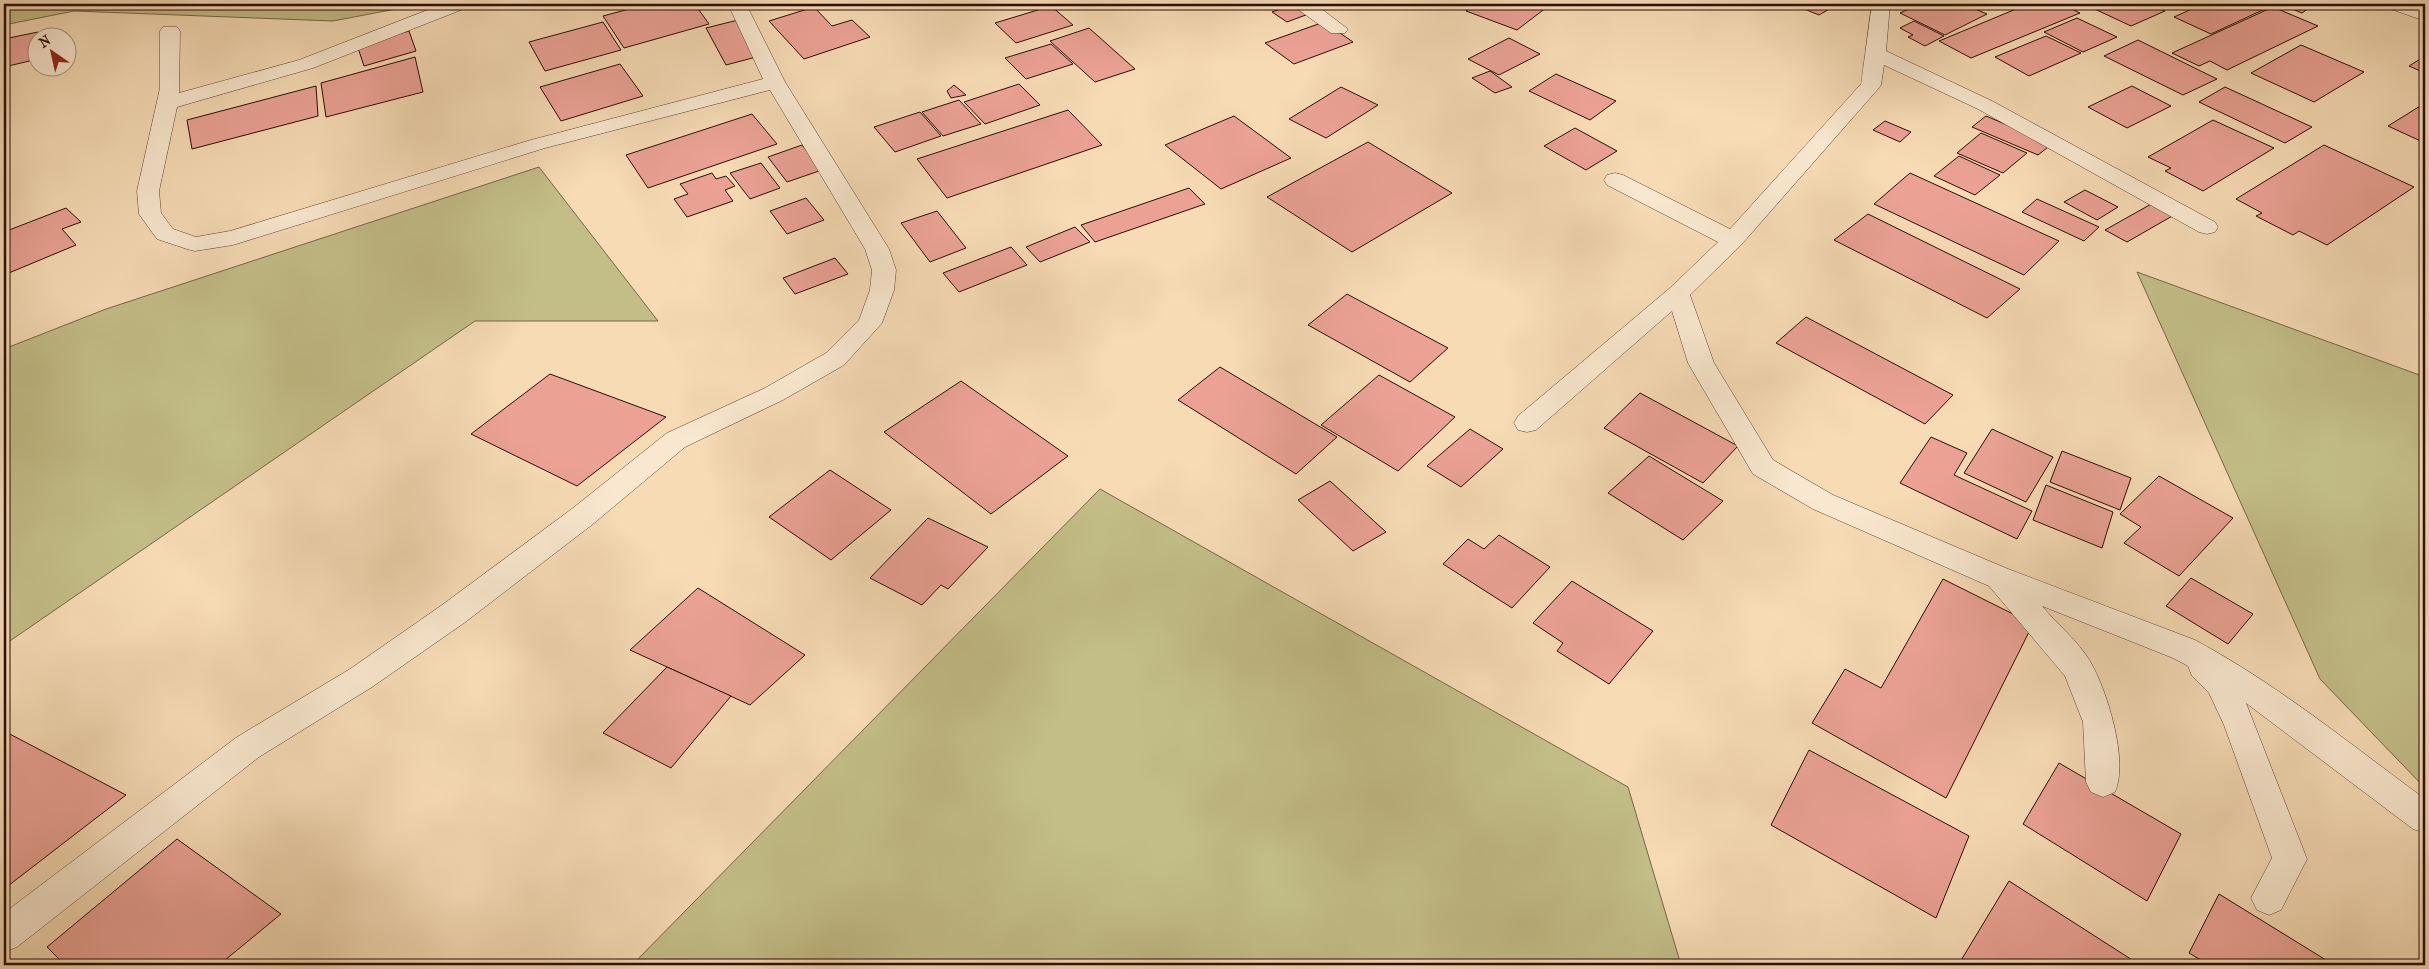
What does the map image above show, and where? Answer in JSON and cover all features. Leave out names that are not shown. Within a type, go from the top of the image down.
[{"type":"street","points":[[167,103],[306,64],[459,4]]},
{"type":"street","points":[[4,935],[248,748],[361,678],[453,614],[583,516],[676,440],[774,394],[835,359],[870,322],[882,290],[884,270],[877,249],[775,82],[737,4]]},
{"type":"street","points":[[1303,4],[1338,29]]},
{"type":"street","points":[[1527,423],[1678,293],[1733,240],[1870,85],[1876,54],[1881,4]]},
{"type":"street","points":[[2395,4],[2425,15]]},
{"type":"street","points":[[170,31],[170,88],[148,191],[150,214],[165,234],[195,244],[233,238],[538,144],[775,82]]},
{"type":"street","points":[[1876,54],[1985,105],[2208,226]]},
{"type":"street","points":[[1616,180],[1733,240]]},
{"type":"street","points":[[1678,293],[1701,363],[1763,466],[1823,502],[1998,577],[2184,649],[2249,688],[2425,818]]},
{"type":"street","points":[[1998,577],[2078,669],[2099,722],[2103,782]]},
{"type":"street","points":[[2184,649],[2221,684],[2240,725],[2290,859],[2269,898]]},
{"type":"shaded area","points":[[4,4],[422,4],[333,21],[74,11],[4,25]]},
{"type":"shaded area","points":[[539,167],[658,321],[475,321],[4,645],[4,349],[106,309]]},
{"type":"shaded area","points":[[2137,272],[2425,377],[2425,788],[2320,679]]},
{"type":"shaded area","points":[[1100,489],[1628,787],[1681,965],[632,965]]},
{"type":"building","points":[[648,4],[709,4],[712,7],[699,10],[709,24],[624,48],[603,16]]},
{"type":"building","points":[[1298,4],[1311,13],[1287,22],[1272,12]]},
{"type":"building","points":[[1476,4],[1551,4],[1517,30],[1466,11]]},
{"type":"building","points":[[1792,4],[1838,4],[1819,15]]},
{"type":"building","points":[[1920,4],[1963,4],[1987,14],[1945,35],[1900,13]]},
{"type":"building","points":[[2028,4],[2062,4],[2080,13],[1971,58],[1939,41]]},
{"type":"building","points":[[2084,4],[2149,4],[2165,11],[2131,26]]},
{"type":"building","points":[[2203,4],[2257,4],[2267,8],[2211,34],[2174,17]]},
{"type":"building","points":[[2280,4],[2309,4],[2313,5],[2302,13]]},
{"type":"building","points":[[1051,6],[1073,25],[1016,43],[995,23]]},
{"type":"building","points":[[814,7],[832,26],[852,20],[870,37],[804,59],[769,21]]},
{"type":"building","points":[[2273,7],[2318,26],[2227,70],[2210,61],[2199,66],[2172,53]]},
{"type":"building","points":[[2077,18],[2117,37],[2083,52],[2044,32]]},
{"type":"building","points":[[738,20],[760,56],[726,65],[706,28]]},
{"type":"building","points":[[1914,21],[1944,36],[1925,46],[1908,37],[1913,35],[1900,28]]},
{"type":"building","points":[[603,22],[621,50],[545,71],[529,42]]},
{"type":"building","points":[[1324,22],[1353,42],[1294,64],[1265,43]]},
{"type":"building","points":[[1089,28],[1135,69],[1095,82],[1050,41]]},
{"type":"building","points":[[409,31],[416,51],[364,66],[357,45]]},
{"type":"building","points":[[28,34],[28,61],[4,67],[4,39]]},
{"type":"building","points":[[2046,36],[2081,53],[2029,76],[1995,57]]},
{"type":"building","points":[[1509,38],[1540,54],[1499,75],[1468,59]]},
{"type":"building","points":[[2138,40],[2217,79],[2183,95],[2104,56]]},
{"type":"building","points":[[1051,44],[1073,64],[1026,79],[1005,58]]},
{"type":"building","points":[[2301,45],[2364,72],[2314,102],[2251,73]]},
{"type":"building","points":[[415,57],[423,92],[326,117],[321,83]]},
{"type":"building","points":[[2422,58],[2425,59],[2425,73],[2409,66]]},
{"type":"building","points":[[620,64],[643,96],[561,121],[540,87]]},
{"type":"building","points":[[1490,71],[1512,87],[1495,93],[1472,78]]},
{"type":"building","points":[[1556,74],[1616,101],[1590,120],[1529,91]]},
{"type":"building","points":[[1019,84],[1040,105],[985,124],[964,102]]},
{"type":"building","points":[[954,85],[966,95],[951,98],[947,91]]},
{"type":"building","points":[[316,86],[318,116],[192,149],[187,120]]},
{"type":"building","points":[[2132,86],[2171,106],[2127,128],[2088,107]]},
{"type":"building","points":[[1341,87],[1378,105],[1326,138],[1289,119]]},
{"type":"building","points":[[2225,87],[2312,127],[2285,143],[2199,102]]},
{"type":"building","points":[[959,100],[981,124],[943,136],[922,112]]},
{"type":"building","points":[[2425,103],[2425,143],[2388,126]]},
{"type":"building","points":[[1068,110],[1102,145],[947,198],[917,159]]},
{"type":"building","points":[[920,112],[941,136],[895,152],[874,127]]},
{"type":"building","points":[[752,114],[777,144],[648,188],[626,155]]},
{"type":"building","points":[[1234,116],[1291,158],[1221,189],[1165,145]]},
{"type":"building","points":[[1986,116],[2052,144],[2038,155],[1972,127]]},
{"type":"building","points":[[2213,120],[2274,148],[2203,191],[2165,171],[2171,168],[2148,157]]},
{"type":"building","points":[[1885,121],[1911,132],[1900,142],[1873,130]]},
{"type":"building","points":[[1575,128],[1617,151],[1586,170],[1544,146]]},
{"type":"building","points":[[1981,133],[2027,153],[2003,173],[1957,153]]},
{"type":"building","points":[[1368,142],[1452,193],[1352,252],[1267,197]]},
{"type":"building","points":[[802,145],[822,170],[787,182],[768,157]]},
{"type":"building","points":[[2324,145],[2414,187],[2327,245],[2299,231],[2293,235],[2256,216],[2262,213],[2236,199]]},
{"type":"building","points":[[1959,156],[2000,175],[1975,195],[1934,176]]},
{"type":"building","points":[[761,163],[780,188],[750,199],[730,173]]},
{"type":"building","points":[[712,173],[716,179],[726,176],[735,186],[725,190],[733,201],[687,217],[674,199],[688,194],[680,184]]},
{"type":"building","points":[[1910,173],[2059,241],[2024,275],[1874,204]]},
{"type":"building","points":[[1189,188],[1205,204],[1095,242],[1081,225]]},
{"type":"building","points":[[2085,190],[2118,207],[2097,220],[2064,202]]},
{"type":"building","points":[[806,198],[824,220],[787,234],[770,211]]},
{"type":"building","points":[[2037,199],[2099,227],[2084,241],[2022,212]]},
{"type":"building","points":[[2153,203],[2174,215],[2127,242],[2105,230]]},
{"type":"building","points":[[66,208],[81,222],[62,229],[76,245],[4,275],[4,232]]},
{"type":"building","points":[[937,211],[966,248],[930,262],[901,223]]},
{"type":"building","points":[[1868,214],[2020,289],[1987,318],[1834,240]]},
{"type":"building","points":[[1075,227],[1090,242],[1040,262],[1026,247]]},
{"type":"building","points":[[1011,247],[1027,265],[959,292],[943,273]]},
{"type":"building","points":[[835,258],[848,274],[795,294],[783,278]]},
{"type":"building","points":[[1347,294],[1448,348],[1410,382],[1308,325]]},
{"type":"building","points":[[1806,317],[1953,395],[1925,424],[1776,343]]},
{"type":"building","points":[[1220,367],[1337,437],[1296,474],[1178,400]]},
{"type":"building","points":[[550,374],[666,417],[577,486],[471,434]]},
{"type":"building","points":[[1379,375],[1455,417],[1398,471],[1321,425]]},
{"type":"building","points":[[961,381],[1068,456],[991,514],[884,432]]},
{"type":"building","points":[[1640,393],[1738,446],[1703,483],[1604,428]]},
{"type":"building","points":[[1470,429],[1503,449],[1461,487],[1427,466]]},
{"type":"building","points":[[1992,429],[2053,457],[2026,502],[1964,473]]},
{"type":"building","points":[[1931,437],[1967,453],[1954,475],[2032,511],[2017,539],[1900,483]]},
{"type":"building","points":[[2062,451],[2131,478],[2120,510],[2050,482]]},
{"type":"building","points":[[1649,456],[1723,501],[1683,540],[1608,493]]},
{"type":"building","points":[[830,470],[891,510],[831,560],[769,517]]},
{"type":"building","points":[[2159,476],[2233,518],[2179,576],[2124,543],[2141,527],[2120,514]]},
{"type":"building","points":[[1330,481],[1386,532],[1353,551],[1298,500]]},
{"type":"building","points":[[2046,485],[2113,512],[2102,548],[2033,520]]},
{"type":"building","points":[[928,518],[988,547],[948,589],[941,585],[922,605],[870,578]]},
{"type":"building","points":[[1499,535],[1550,567],[1512,608],[1443,564],[1468,539],[1484,549]]},
{"type":"building","points":[[2191,578],[2253,614],[2228,644],[2166,606]]},
{"type":"building","points":[[1943,579],[2033,624],[1946,798],[1812,723],[1845,669],[1881,688]]},
{"type":"building","points":[[1572,581],[1653,631],[1609,684],[1557,651],[1563,643],[1533,623]]},
{"type":"building","points":[[698,588],[805,655],[750,705],[630,650]]},
{"type":"building","points":[[667,667],[731,696],[671,768],[603,733]]},
{"type":"building","points":[[4,731],[126,795],[4,889]]},
{"type":"building","points":[[1809,750],[1969,836],[1936,918],[1771,825]]},
{"type":"building","points":[[2059,763],[2181,834],[2147,901],[2023,824]]},
{"type":"building","points":[[177,839],[281,914],[219,965],[65,965],[47,947]]},
{"type":"building","points":[[2009,881],[2140,965],[1965,965],[1960,962]]},
{"type":"building","points":[[2219,894],[2334,965],[2209,965],[2189,953]]}]
